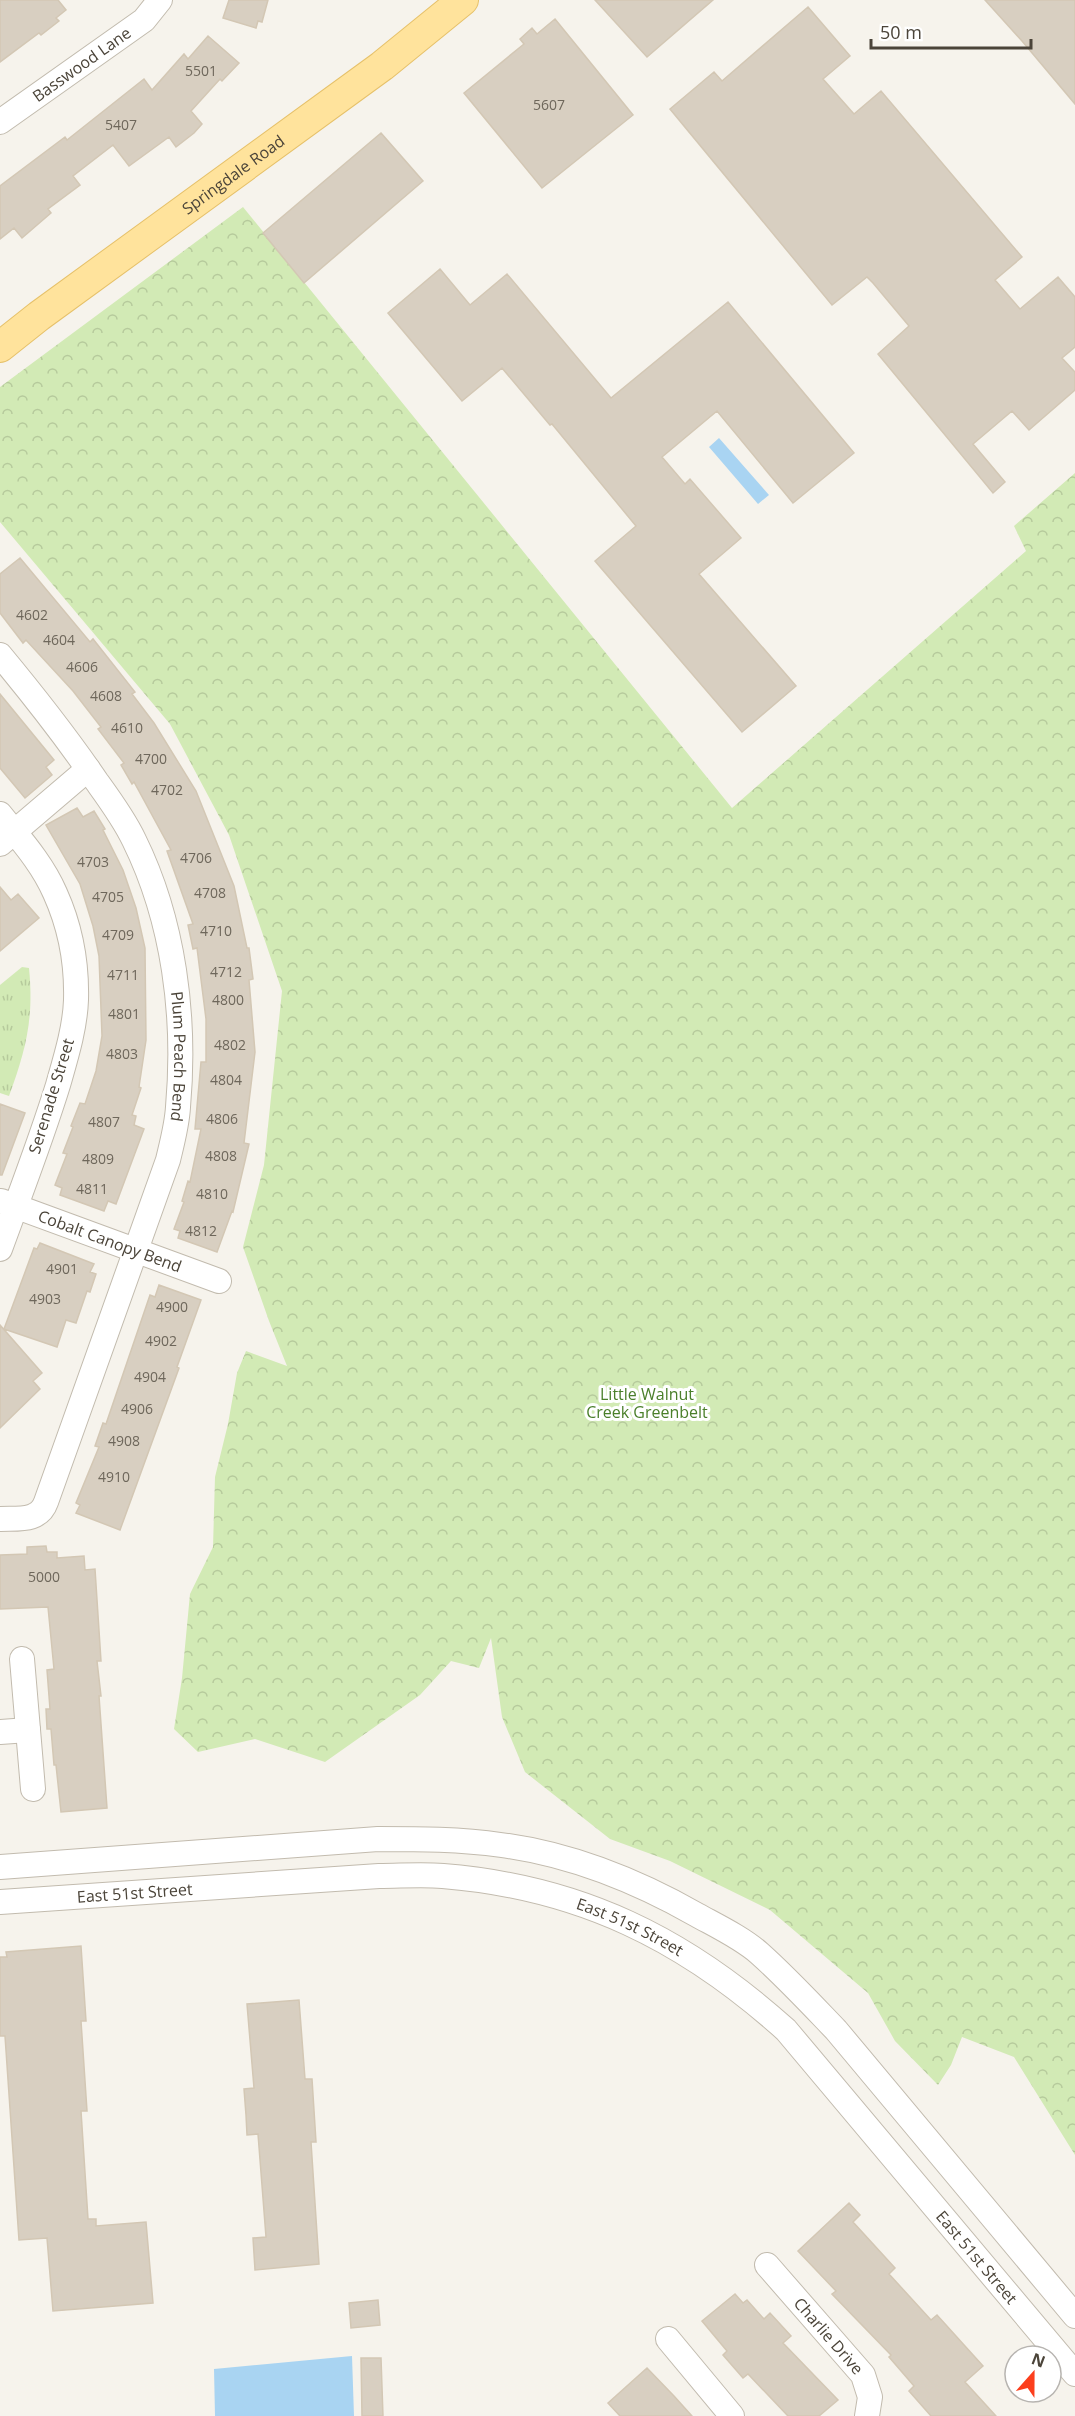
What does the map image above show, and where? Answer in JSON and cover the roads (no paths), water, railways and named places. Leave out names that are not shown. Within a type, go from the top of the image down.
[{"type":"main road","name":"Springdale Road","points":[[0,347],[39,316],[382,66],[463,0]]},
{"type":"street","name":"Basswood Lane","points":[[0,122],[144,20],[160,0]]},
{"type":"street","name":"Plum Peach Bend","points":[[0,655],[66,738],[133,839],[161,914],[176,975],[180,1012],[178,1108],[168,1161],[137,1252],[44,1508],[32,1517],[0,1519]]},
{"type":"street","points":[[5,830],[88,769]]},
{"type":"street","name":"Serenade Street","points":[[0,1249],[8,1203],[51,1108],[65,1060],[76,1001],[69,933],[54,890],[35,858],[5,830]]},
{"type":"street","name":"Cobalt Canopy Bend","points":[[8,1203],[219,1281]]},
{"type":"street","points":[[22,1659],[33,1788]]},
{"type":"street","points":[[0,1732],[28,1730]]},
{"type":"street","name":"East 51st Street","points":[[0,1867],[378,1839],[440,1839],[501,1845],[551,1855],[605,1872],[663,1896],[758,1952],[807,2000],[843,2038],[1075,2316]]},
{"type":"street","points":[[164,1856],[165,1890]]},
{"type":"street","name":"East 51st Street","points":[[0,1902],[380,1876],[441,1876],[494,1882],[542,1892],[595,1909],[646,1930],[694,1957],[732,1983],[786,2030],[1075,2374]]},
{"type":"street","name":"Charlie Drive","points":[[767,2265],[863,2375],[870,2397],[867,2416]]},
{"type":"street","points":[[668,2339],[732,2416]]},
{"type":"water","points":[[719,438],[769,495],[758,504],[709,447]]},
{"type":"water","points":[[352,2356],[354,2416],[215,2416],[214,2369]]},
{"type":"park label","name":"Little Walnut Creek Greenbelt","points":[[647,1403]]}]
